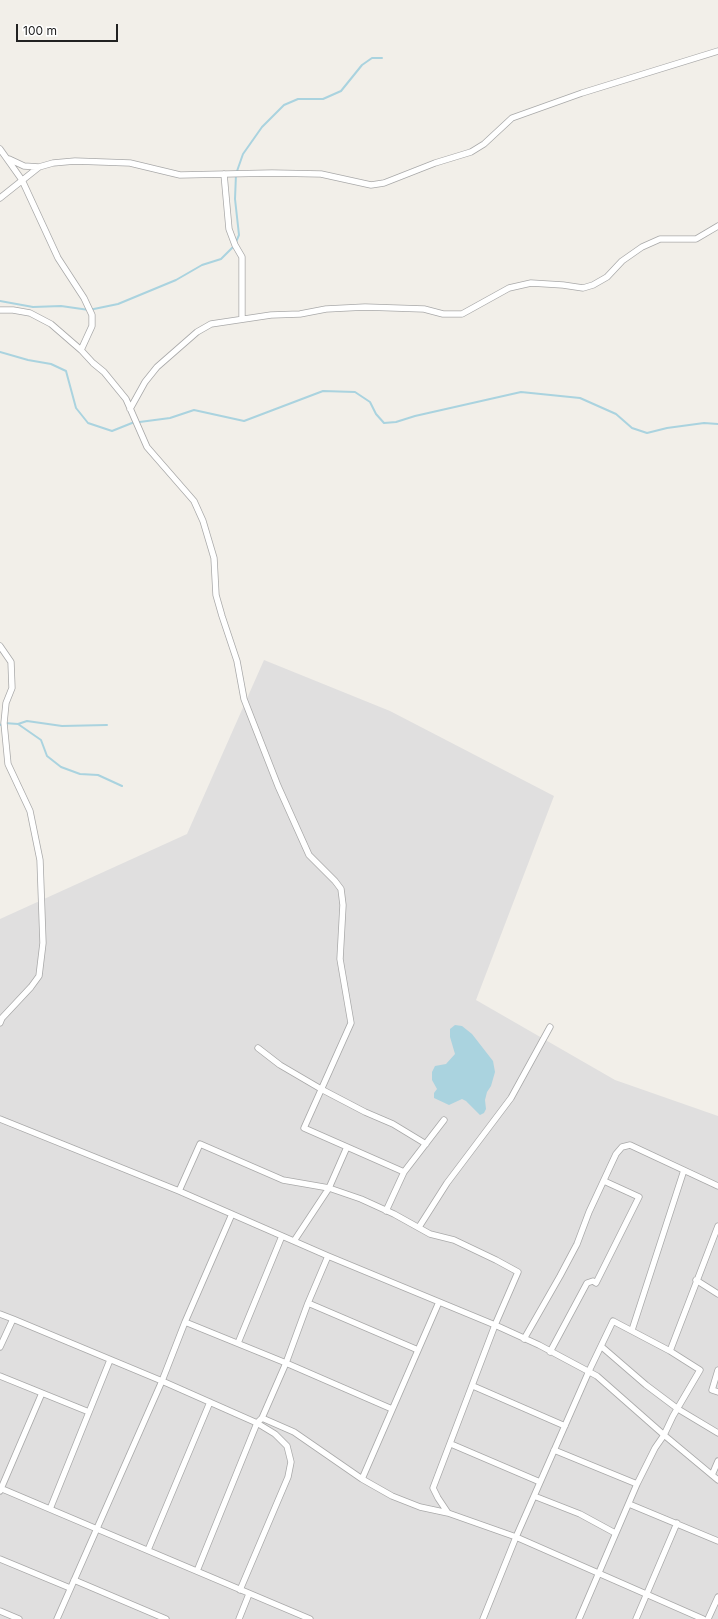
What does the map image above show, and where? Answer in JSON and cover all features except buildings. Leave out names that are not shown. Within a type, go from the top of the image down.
[{"type":"street","points":[[9,159],[24,166],[39,167],[53,163],[74,161],[130,163],[180,175],[321,174],[371,185],[384,183],[435,163],[471,152],[484,144],[512,118],[582,92],[718,51]]},
{"type":"street","points":[[0,149],[9,159],[22,180],[58,258],[84,298],[92,315],[92,326],[81,350]]},
{"type":"street","points":[[0,198],[39,167]]},
{"type":"street","points":[[224,174],[229,229],[235,245],[242,257],[242,319]]},
{"type":"street","points":[[130,409],[157,367],[197,332],[211,324],[271,315],[300,314],[326,309],[365,307],[424,309],[443,314],[462,314],[509,288],[531,283],[583,288],[593,285],[607,277],[622,261],[642,247],[660,239],[696,239],[718,226]]},
{"type":"street","points":[[0,310],[13,310],[30,313],[51,324],[104,372],[126,399],[147,447],[194,501],[204,521],[214,558],[216,595],[237,661],[244,699],[278,786],[309,855],[341,889],[343,905],[340,959],[351,1023],[304,1128],[404,1172]]},
{"type":"street","points":[[0,646],[11,662],[12,688],[6,703],[3,721],[8,764],[30,811],[40,860],[43,943],[39,976],[31,988],[2,1018],[0,1023]]},
{"type":"street","points":[[419,1227],[447,1183],[511,1098],[550,1027]]},
{"type":"street","points":[[258,1048],[280,1065],[321,1089],[365,1112],[393,1124],[426,1144]]},
{"type":"street","points":[[0,1119],[179,1191],[328,1256],[495,1325],[589,1371],[608,1385],[664,1436],[718,1480]]},
{"type":"street","points":[[386,1210],[404,1172],[444,1120]]},
{"type":"street","points":[[179,1191],[200,1144],[283,1180],[329,1188],[361,1199],[386,1210],[430,1234],[454,1240],[518,1272],[495,1325],[434,1488],[438,1498],[448,1513]]},
{"type":"street","points":[[524,1339],[577,1244],[589,1212],[616,1154],[622,1147],[630,1145],[718,1186]]},
{"type":"street","points":[[294,1241],[329,1188],[347,1147]]},
{"type":"street","points":[[632,1330],[684,1170]]},
{"type":"street","points":[[550,1352],[586,1283],[593,1281],[596,1283],[639,1197],[604,1181]]},
{"type":"street","points":[[58,1619],[70,1588],[162,1381],[185,1322],[232,1214]]},
{"type":"street","points":[[670,1351],[718,1226]]},
{"type":"street","points":[[238,1344],[282,1236]]},
{"type":"street","points":[[197,1571],[257,1423],[262,1418],[286,1363],[308,1303],[328,1256]]},
{"type":"street","points":[[696,1280],[718,1294]]},
{"type":"street","points":[[362,1479],[439,1302]]},
{"type":"street","points":[[308,1303],[418,1350]]},
{"type":"street","points":[[0,1314],[162,1381],[257,1423],[275,1434],[287,1446],[291,1462],[288,1477],[240,1590]]},
{"type":"street","points":[[0,1347],[13,1319]]},
{"type":"street","points":[[483,1619],[516,1537],[589,1371],[602,1347],[613,1321],[670,1351],[700,1370],[673,1416],[664,1436],[655,1448],[637,1484],[579,1619]]},
{"type":"street","points":[[185,1322],[286,1363],[392,1409]]},
{"type":"street","points":[[602,1347],[646,1385],[678,1409],[718,1433]]},
{"type":"street","points":[[50,1509],[110,1360]]},
{"type":"street","points":[[718,1370],[712,1390],[718,1392]]},
{"type":"street","points":[[0,1376],[89,1412]]},
{"type":"street","points":[[473,1386],[565,1426]]},
{"type":"street","points":[[42,1393],[0,1489],[148,1550],[300,1617],[310,1619]]},
{"type":"street","points":[[148,1550],[210,1402]]},
{"type":"street","points":[[262,1418],[294,1432],[362,1479],[392,1496],[420,1507],[448,1513],[516,1537],[647,1593],[703,1619]]},
{"type":"street","points":[[451,1444],[540,1482]]},
{"type":"street","points":[[554,1450],[637,1484]]},
{"type":"street","points":[[712,1475],[718,1461]]},
{"type":"street","points":[[534,1496],[580,1514],[615,1533]]},
{"type":"street","points":[[629,1504],[718,1540]]},
{"type":"street","points":[[636,1619],[677,1523]]},
{"type":"street","points":[[0,1559],[70,1588]]},
{"type":"street","points":[[74,1580],[166,1619]]},
{"type":"street","points":[[239,1619],[249,1594]]},
{"type":"street","points":[[708,1619],[718,1597]]},
{"type":"street","points":[[0,1610],[19,1619]]},
{"type":"shaded area","points":[[264,660],[390,711],[554,796],[476,1000],[615,1080],[718,1116],[718,1619],[0,1619],[0,919],[187,834]]},
{"type":"water","points":[[455,1025],[462,1026],[472,1034],[493,1061],[495,1072],[485,1100],[486,1109],[484,1113],[480,1115],[462,1099],[449,1105],[434,1098],[434,1093],[437,1089],[432,1080],[432,1072],[435,1066],[446,1064],[455,1054],[450,1037],[450,1029]]},
{"type":"waterway","points":[[236,242],[239,235],[235,199],[236,174],[243,154],[262,127],[284,105],[298,99],[323,99],[341,91],[362,65],[372,58],[382,58]]},
{"type":"waterway","points":[[0,301],[33,307],[61,306],[89,310],[118,304],[176,280],[202,265],[221,259],[234,246]]},
{"type":"waterway","points":[[0,352],[28,360],[51,364],[66,371],[76,408],[88,423],[112,431],[132,423],[170,418],[194,410],[244,421],[323,391],[355,392],[370,402],[376,414],[384,423],[396,422],[415,416],[521,392],[580,398],[616,414],[632,428],[647,433],[667,428],[704,423],[718,424]]},
{"type":"waterway","points":[[18,724],[27,721],[62,726],[107,725]]},
{"type":"waterway","points":[[0,725],[4,723],[18,724],[41,740],[47,756],[61,767],[80,774],[98,775],[122,786]]}]
